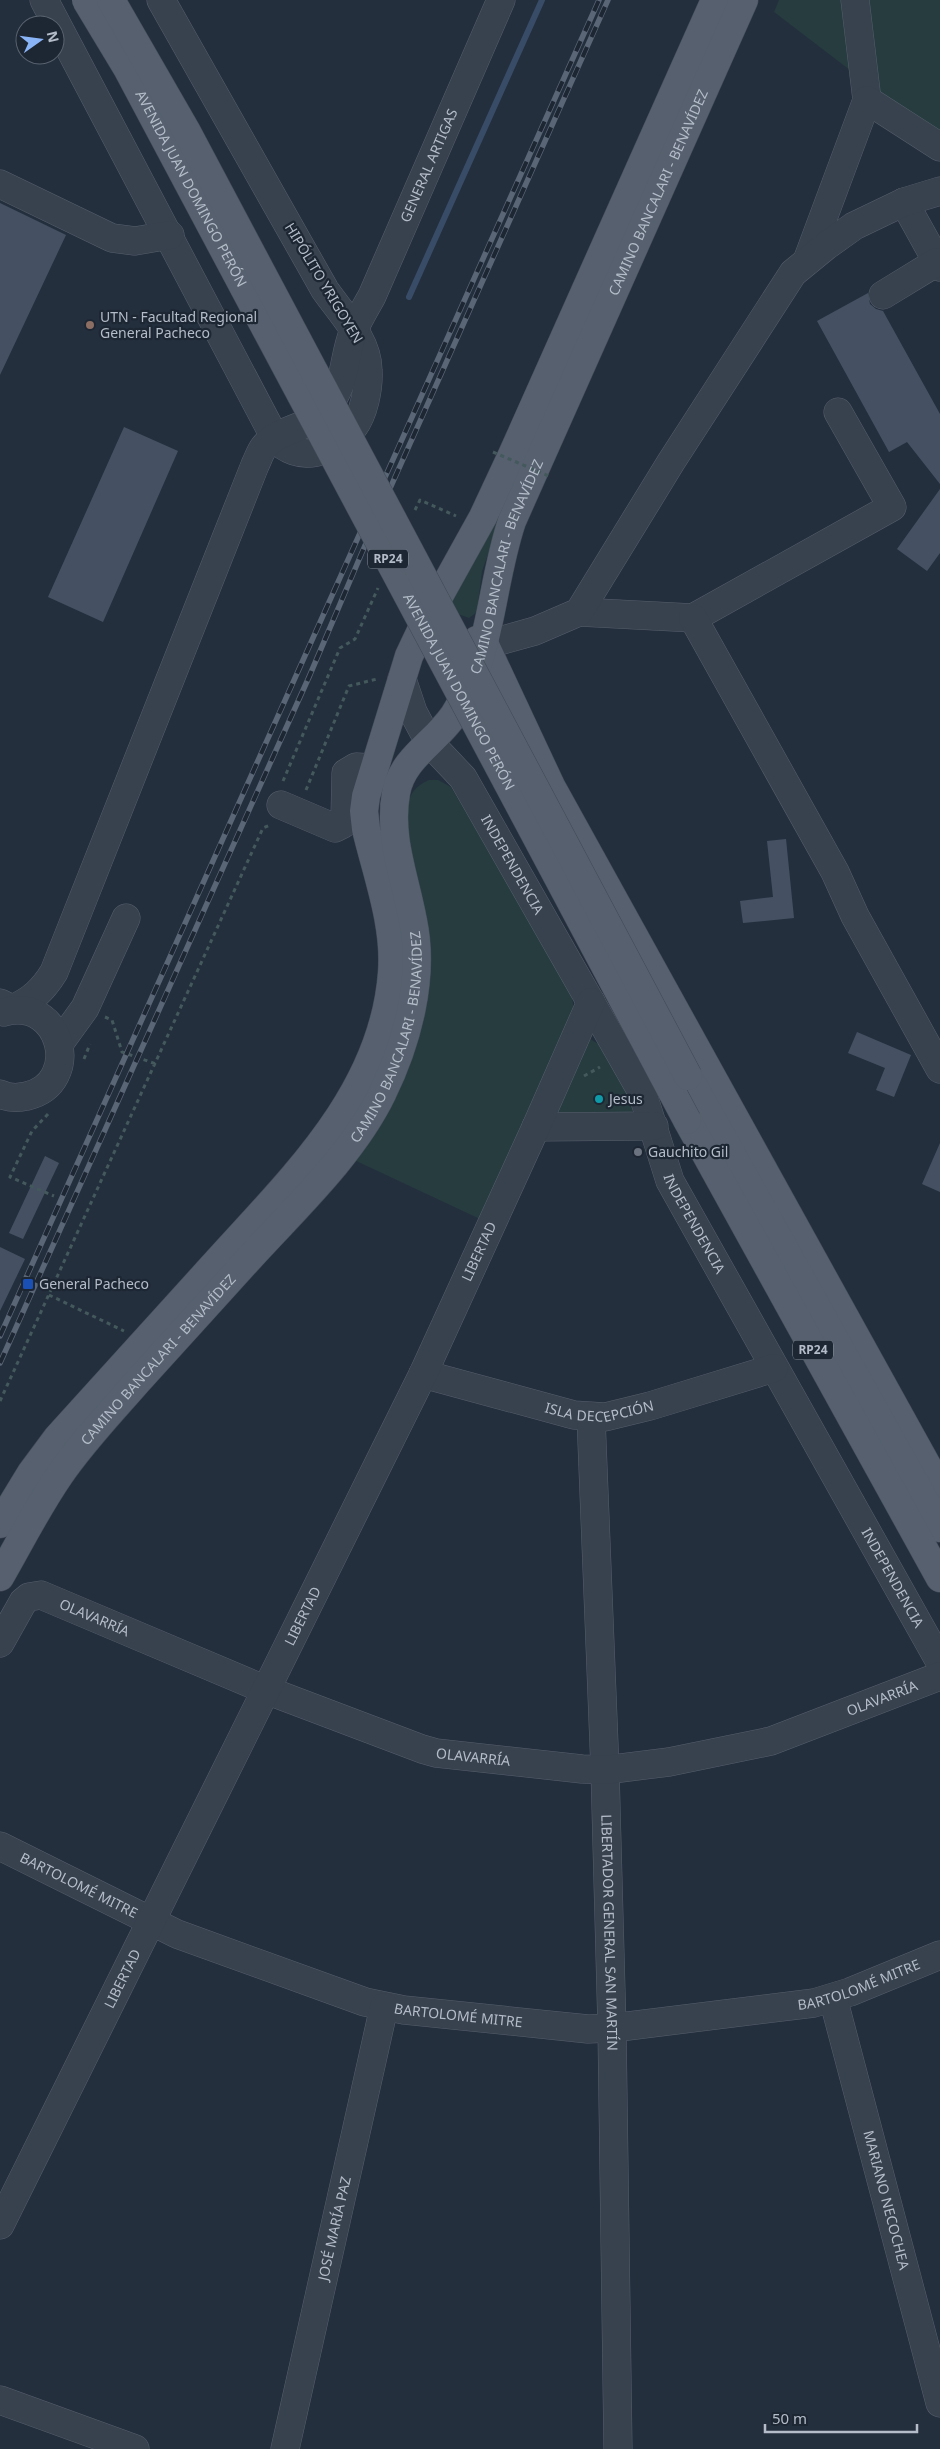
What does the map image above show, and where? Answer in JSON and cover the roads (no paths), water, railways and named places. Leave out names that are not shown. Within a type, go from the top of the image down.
[{"type":"main road","name":"AVENIDA JUAN DOMINGO PERÓN","points":[[86,0],[127,68],[687,1120],[940,1578]]},
{"type":"main road","name":"RP24","points":[[111,0],[192,141],[688,1076],[940,1528]]},
{"type":"main road","name":"CAMINO BANCALARI - BENAVÍDEZ","points":[[0,1524],[35,1467],[57,1438],[325,1138],[347,1107],[375,1049],[386,1010],[392,973],[392,939],[366,829],[364,811],[374,768],[409,656],[430,612],[478,526],[512,456],[715,0]]},
{"type":"main road","name":"CAMINO BANCALARI - BENAVÍDEZ","points":[[0,1578],[43,1501],[76,1454],[332,1166],[366,1121],[382,1094],[400,1049],[408,1022],[415,985],[417,956],[414,923],[398,861],[394,833],[396,790],[410,761],[454,714],[474,673],[485,645],[498,568],[512,521],[744,0]]},
{"type":"main road","points":[[430,612],[485,645],[551,786],[940,1488]]},
{"type":"street","points":[[4,1008],[36,995],[54,972],[256,465],[264,448],[274,438],[170,235],[44,0]]},
{"type":"street","name":"HIPÓLITO YRIGOYEN","points":[[160,0],[325,290],[354,331]]},
{"type":"street","name":"GENERAL ARTIGAS","points":[[274,438],[303,426],[324,412],[342,383],[354,331],[372,296],[501,0]]},
{"type":"street","points":[[807,261],[867,100],[855,0]]},
{"type":"street","points":[[867,100],[940,147]]},
{"type":"street","points":[[0,184],[112,238],[135,241],[170,235]]},
{"type":"street","points":[[579,612],[792,273],[854,226],[904,202],[940,191]]},
{"type":"street","points":[[883,295],[939,265],[904,202]]},
{"type":"street","points":[[485,645],[535,631],[579,612],[693,618],[892,507],[838,412]]},
{"type":"street","points":[[693,618],[834,872],[855,916],[940,1069]]},
{"type":"street","name":"INDEPENDENCIA","points":[[404,675],[413,712],[429,742],[463,778],[642,1092],[654,1126],[664,1168],[670,1181],[940,1662]]},
{"type":"street","points":[[282,805],[336,828],[343,824],[345,818],[346,773],[356,767],[374,768]]},
{"type":"street","points":[[54,1033],[96,1016],[126,918]]},
{"type":"street","points":[[0,1094],[19,1098],[34,1094],[46,1086],[56,1073],[60,1059],[54,1033],[54,972]]},
{"type":"street","name":"LIBERTAD","points":[[0,2224],[424,1374],[591,1002]]},
{"type":"street","points":[[4,1008],[25,1010],[37,1014],[54,1033]]},
{"type":"street","points":[[536,1127],[654,1126]]},
{"type":"street","name":"ISLA DECEPCIÓN","points":[[424,1374],[574,1415],[605,1417],[650,1406],[774,1368]]},
{"type":"street","name":"LIBERTADOR GENERAL SAN MARTÍN","points":[[591,1417],[605,1770],[612,2028],[618,2449]]},
{"type":"street","name":"OLAVARRÍA","points":[[0,1644],[23,1602],[35,1595],[52,1598],[266,1690],[436,1753],[605,1770],[669,1762],[771,1741],[940,1676]]},
{"type":"street","name":"BARTOLOMÉ MITRE","points":[[0,1846],[177,1934],[365,2002],[384,2007],[588,2029],[612,2028],[795,2007],[833,1998],[940,1955]]},
{"type":"street","name":"MARIANO NECOCHEA","points":[[833,1998],[940,2403]]},
{"type":"street","name":"JOSÉ MARÍA PAZ","points":[[285,2449],[384,2007]]},
{"type":"street","points":[[0,2400],[135,2449]]},
{"type":"waterway","points":[[409,297],[542,0]]},
{"type":"railway","points":[[0,1336],[599,0]]},
{"type":"railway","points":[[0,1363],[309,677],[375,522],[608,0]]},
{"type":"place","name":"UTN - Facultad Regional General Pacheco","points":[[90,325]]},
{"type":"place","name":"Jesus","points":[[599,1099]]},
{"type":"place","name":"Gauchito Gil","points":[[638,1152]]},
{"type":"place","name":"General Pacheco","points":[[28,1284]]}]
